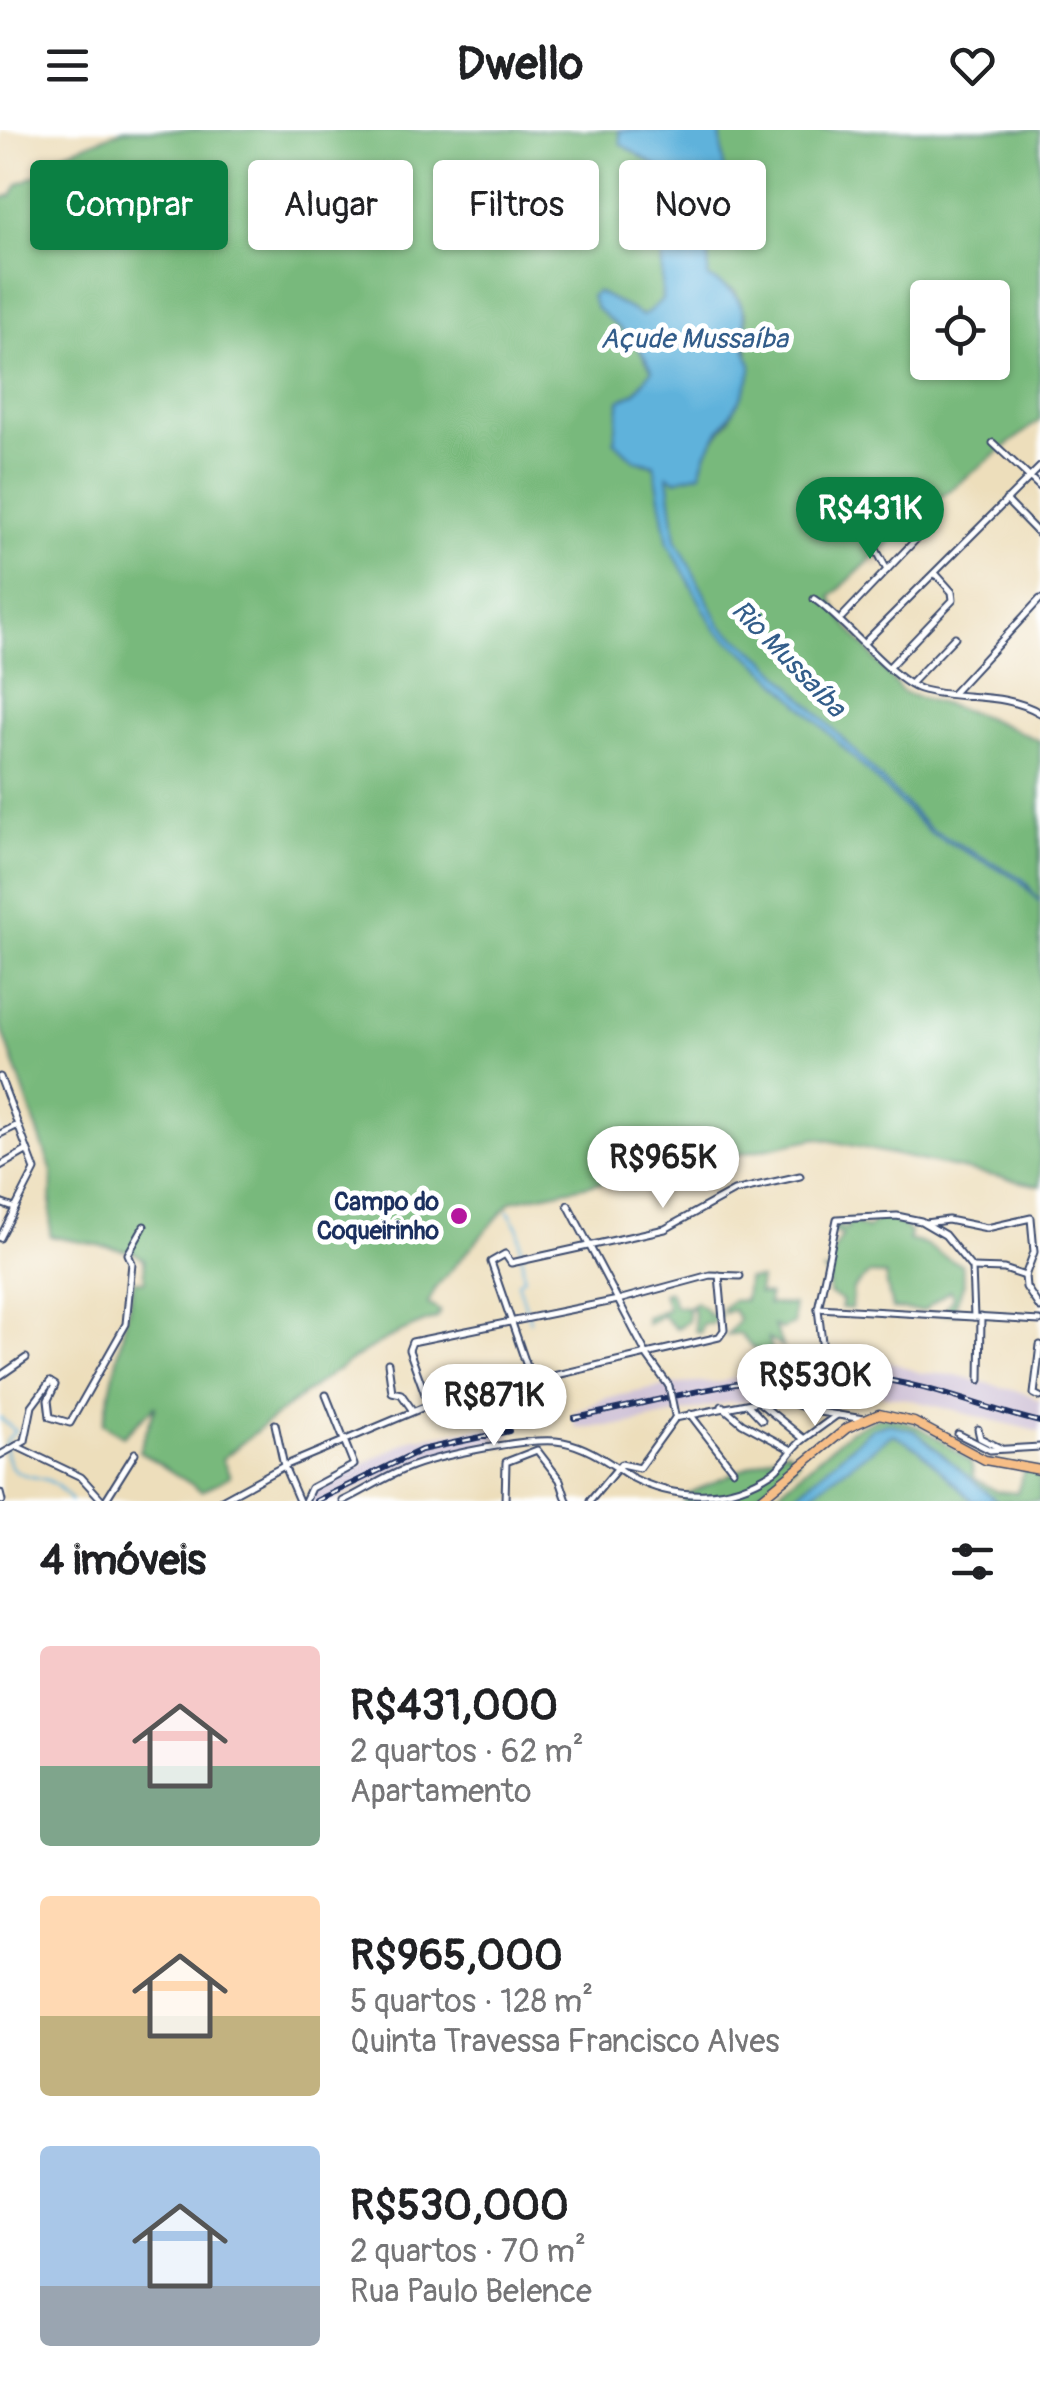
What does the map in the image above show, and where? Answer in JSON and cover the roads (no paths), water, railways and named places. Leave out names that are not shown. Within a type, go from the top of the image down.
[{"type":"main road","points":[[758,1501],[864,1418],[897,1415],[985,1460],[1040,1470]]},
{"type":"street","points":[[993,444],[1040,487]]},
{"type":"street","points":[[865,642],[1040,467]]},
{"type":"street","points":[[1006,500],[1040,534]]},
{"type":"street","points":[[887,518],[871,536],[887,570]]},
{"type":"street","points":[[842,618],[924,531]]},
{"type":"street","points":[[890,666],[953,600],[952,592],[935,573]]},
{"type":"street","points":[[814,598],[842,618],[910,684],[1012,700],[1040,713]]},
{"type":"street","points":[[953,693],[1040,599]]},
{"type":"street","points":[[910,684],[955,637]]},
{"type":"street","points":[[0,1077],[2,1095],[35,1170],[0,1238]]},
{"type":"street","points":[[0,1134],[16,1126]]},
{"type":"street","points":[[0,1166],[26,1151]]},
{"type":"street","points":[[532,1382],[514,1320],[490,1264],[506,1254],[510,1262],[523,1260],[670,1227],[692,1210],[734,1192],[800,1176]]},
{"type":"street","points":[[0,1203],[14,1208]]},
{"type":"street","points":[[568,1205],[648,1357],[668,1386],[675,1416]]},
{"type":"street","points":[[824,1358],[818,1308],[832,1222],[897,1216],[925,1223],[947,1236],[972,1268],[980,1380]]},
{"type":"street","points":[[925,1223],[948,1220],[987,1228],[1028,1217],[1034,1225],[1034,1252],[1025,1276],[1026,1287],[1040,1308]]},
{"type":"street","points":[[7,1451],[25,1441],[32,1406],[50,1382],[56,1384],[48,1396],[48,1412],[56,1422],[72,1421],[126,1324],[132,1263],[128,1254],[144,1226]]},
{"type":"street","points":[[972,1268],[1025,1276]]},
{"type":"street","points":[[220,1501],[284,1466],[429,1405],[648,1357],[722,1335],[720,1275]]},
{"type":"street","points":[[429,1405],[409,1344],[720,1275],[740,1276]]},
{"type":"street","points":[[818,1308],[1040,1321]]},
{"type":"street","points":[[1037,1395],[1040,1344]]},
{"type":"street","points":[[0,1376],[26,1358]]},
{"type":"street","points":[[388,1363],[392,1392],[401,1394],[412,1411]]},
{"type":"street","points":[[503,1388],[511,1414],[540,1412],[556,1404],[550,1378]]},
{"type":"street","points":[[480,1392],[485,1421]]},
{"type":"street","points":[[276,1424],[284,1466],[302,1501],[311,1488],[352,1468],[326,1395]]},
{"type":"street","points":[[343,1501],[415,1466],[530,1441],[565,1442],[638,1469],[675,1416],[722,1406],[761,1404],[778,1398],[837,1415],[864,1418]]},
{"type":"street","points":[[748,1404],[762,1420]]},
{"type":"street","points":[[761,1404],[804,1439]]},
{"type":"street","points":[[722,1406],[742,1424],[790,1449]]},
{"type":"street","points":[[690,1414],[733,1470]]},
{"type":"street","points":[[620,1465],[660,1493],[704,1499],[735,1493],[780,1466],[790,1449],[837,1415]]},
{"type":"street","points":[[978,1429],[980,1437],[990,1445],[1016,1451]]},
{"type":"street","points":[[958,1434],[978,1446],[1016,1451],[1040,1447]]},
{"type":"street","points":[[530,1441],[567,1501]]},
{"type":"street","points":[[7,1451],[81,1477],[104,1501],[135,1453]]},
{"type":"street","points":[[504,1501],[505,1464],[536,1451]]},
{"type":"street","points":[[590,1501],[620,1465]]},
{"type":"street","points":[[0,1493],[2,1501]]},
{"type":"water","name":"Açude Mussaíba","points":[[619,130],[720,131],[723,160],[646,160],[621,144]]},
{"type":"water","name":"Açude Mussaíba","points":[[664,250],[700,250],[709,254],[708,278],[735,295],[745,320],[745,346],[751,371],[741,398],[710,446],[701,473],[675,480],[668,475],[676,539],[721,626],[765,659],[930,829],[1023,879],[1040,902],[1019,880],[929,832],[760,665],[715,629],[668,543],[654,464],[634,460],[614,441],[620,400],[635,393],[652,370],[636,342],[596,308],[591,296],[597,292],[643,316],[662,300]]},
{"type":"water","points":[[888,1423],[915,1431],[997,1501],[973,1501],[920,1450],[893,1434],[801,1501],[789,1501],[872,1428]]},
{"type":"waterway","points":[[508,1211],[519,1229],[524,1277],[518,1282],[530,1321]]},
{"type":"waterway","points":[[535,1384],[544,1407]]},
{"type":"waterway","points":[[0,1418],[15,1431],[5,1442],[13,1468],[51,1481],[71,1501]]},
{"type":"railway","points":[[574,1418],[716,1387],[826,1375],[907,1384],[1040,1422]]},
{"type":"railway","points":[[316,1501],[421,1450],[509,1431]]},
{"type":"place","name":"Campo do Coqueirinho","points":[[459,1216]]},
{"type":"water label","name":"Rio Mussaíba","points":[[788,659]]}]
